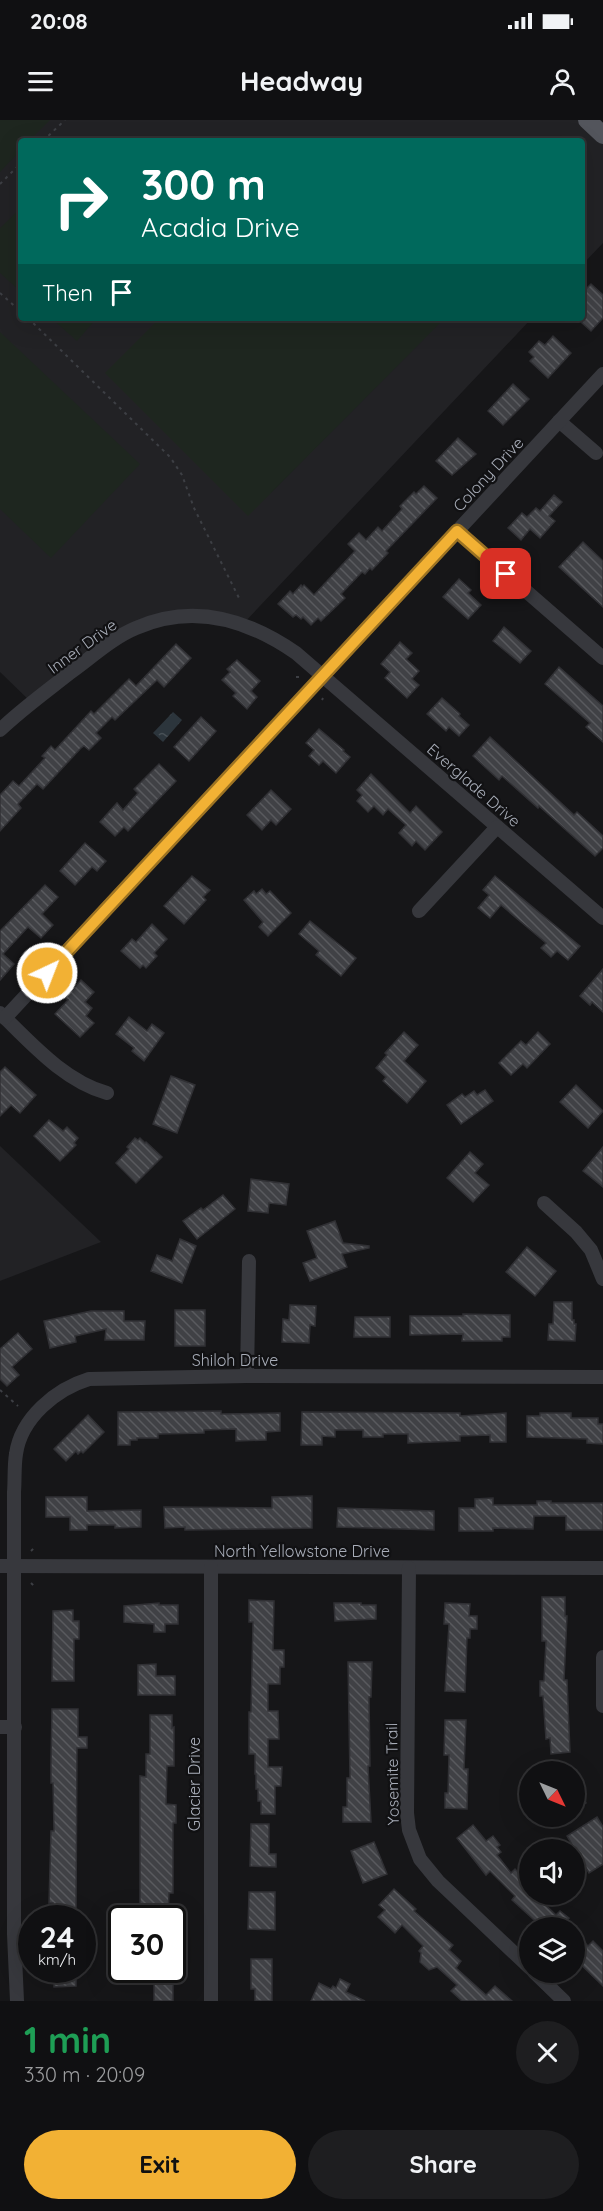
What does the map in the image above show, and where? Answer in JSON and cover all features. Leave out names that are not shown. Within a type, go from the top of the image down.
[{"type":"main road","points":[[587,120],[603,135]]},
{"type":"street","name":"Colony Drive","points":[[2,1016],[323,676],[603,374]]},
{"type":"street","points":[[559,421],[596,453]]},
{"type":"street","points":[[457,531],[603,658]]},
{"type":"street","name":"Inner Drive","points":[[0,730],[117,639],[143,626],[173,618],[196,616],[222,618],[243,624],[272,637],[296,653],[323,676]]},
{"type":"street","name":"Everglade Drive","points":[[323,676],[603,918]]},
{"type":"street","points":[[419,911],[497,827]]},
{"type":"street","points":[[2,1016],[71,1076],[92,1089],[107,1093]]},
{"type":"street","points":[[544,1203],[576,1232],[591,1250],[603,1280]]},
{"type":"street","points":[[247,1376],[249,1261]]},
{"type":"street","name":"Shiloh Drive","points":[[17,2001],[7,1934],[15,1727],[7,1566],[16,1453],[20,1440],[34,1416],[59,1392],[89,1379],[247,1376],[603,1377]]},
{"type":"street","name":"North Yellowstone Drive","points":[[7,1566],[603,1568]]},
{"type":"street","name":"Glacier Drive","points":[[210,1567],[211,2001]]},
{"type":"street","name":"Yosemite Trail","points":[[410,1568],[407,1770],[409,1830],[420,1859],[438,1881],[519,1958]]},
{"type":"street","points":[[603,1657],[603,1706]]},
{"type":"street","points":[[0,1727],[15,1727]]},
{"type":"street","points":[[545,1983],[564,2001]]},
{"type":"path","points":[[47,138],[65,120]]},
{"type":"path","points":[[0,184],[18,166]]},
{"type":"path","points":[[0,293],[18,309]]},
{"type":"path","points":[[31,321],[170,457],[182,475],[194,507],[240,600]]},
{"type":"path","points":[[0,1390],[18,1406]]},
{"type":"path","points":[[31,1551],[34,1547]]},
{"type":"shaded area","points":[[0,120],[587,120],[603,135],[603,243],[585,262],[585,138],[18,138],[18,321],[529,321],[243,624],[222,618],[152,622],[32,703],[0,672]]},
{"type":"shaded area","points":[[0,120],[50,120],[32,138],[18,138],[18,153],[0,172]]},
{"type":"shaded area","points":[[18,211],[18,289],[0,273],[0,228]]},
{"type":"shaded area","points":[[54,321],[94,321],[77,341]]},
{"type":"shaded area","points":[[157,321],[441,322],[248,516],[105,373]]},
{"type":"shaded area","points":[[0,332],[140,464],[51,558],[0,509]]},
{"type":"shaded area","points":[[0,1146],[101,1242],[0,1281]]},
{"type":"water","points":[[173,712],[182,720],[163,742],[153,733]]},
{"type":"building","points":[[591,284],[603,295],[603,318],[591,331],[582,323],[585,321],[585,290]]},
{"type":"building","points":[[553,336],[571,353],[548,378],[530,361],[534,357],[529,352],[539,341],[545,345]]},
{"type":"building","points":[[513,384],[529,399],[503,425],[488,411]]},
{"type":"building","points":[[458,438],[476,454],[452,475],[436,461]]},
{"type":"building","points":[[424,486],[437,498],[386,551],[388,553],[372,570],[370,568],[365,574],[362,572],[341,594],[345,598],[321,621],[318,618],[311,625],[303,617],[301,619],[296,615],[293,617],[278,604],[290,591],[293,594],[301,585],[302,587],[304,585],[314,595],[355,551],[348,544],[359,533],[366,540],[378,527],[382,531],[402,509],[400,506]]},
{"type":"building","points":[[554,495],[562,502],[549,516],[555,521],[540,538],[530,529],[521,540],[508,528],[522,513],[527,517],[536,508],[540,511]]},
{"type":"building","points":[[583,542],[603,561],[603,607],[559,567]]},
{"type":"building","points":[[459,579],[471,590],[468,593],[481,605],[468,619],[443,597]]},
{"type":"building","points":[[504,627],[531,651],[520,663],[493,641]]},
{"type":"building","points":[[400,642],[412,653],[406,659],[419,671],[412,679],[419,685],[407,698],[385,678],[390,672],[381,664]]},
{"type":"building","points":[[176,644],[191,658],[164,687],[157,680],[115,720],[112,717],[96,733],[101,738],[89,750],[84,746],[81,748],[43,789],[37,784],[18,804],[21,808],[0,831],[0,795],[13,781],[19,786],[45,758],[42,756],[51,746],[55,750],[91,711],[94,714],[129,679],[136,686]]},
{"type":"building","points":[[237,660],[260,681],[251,691],[257,697],[247,709],[233,696],[236,693],[222,680],[230,672],[227,669]]},
{"type":"building","points":[[559,667],[603,706],[603,742],[586,727],[590,723],[545,684]]},
{"type":"building","points":[[442,698],[469,725],[459,736],[449,727],[446,731],[427,714]]},
{"type":"building","points":[[201,717],[216,731],[189,761],[174,747]]},
{"type":"building","points":[[319,729],[350,757],[336,773],[323,761],[319,765],[309,756],[314,750],[306,743]]},
{"type":"building","points":[[490,737],[574,815],[577,812],[603,836],[603,848],[595,856],[539,806],[538,808],[502,776],[499,780],[473,756]]},
{"type":"building","points":[[159,764],[176,781],[128,831],[124,827],[115,836],[100,822],[117,803],[123,810],[138,793],[134,789]]},
{"type":"building","points":[[371,774],[410,813],[416,806],[442,832],[425,850],[416,841],[412,846],[399,833],[406,825],[388,809],[383,815],[374,806],[368,812],[357,801],[362,795],[357,790]]},
{"type":"building","points":[[271,790],[291,809],[276,825],[271,820],[262,830],[247,815]]},
{"type":"building","points":[[85,843],[106,861],[97,871],[92,867],[75,885],[60,871]]},
{"type":"building","points":[[192,876],[210,890],[203,897],[206,900],[184,924],[164,906]]},
{"type":"building","points":[[495,876],[580,946],[568,960],[557,951],[551,957],[541,948],[546,943],[501,905],[490,918],[478,908],[489,895],[483,890]]},
{"type":"building","points":[[45,885],[58,897],[42,914],[53,925],[41,938],[28,927],[3,954],[14,964],[0,980],[0,931]]},
{"type":"building","points":[[262,889],[266,894],[270,891],[291,913],[268,936],[259,927],[263,922],[244,900],[254,891],[256,894]]},
{"type":"building","points":[[310,921],[356,958],[341,976],[316,955],[319,951],[299,934]]},
{"type":"building","points":[[152,924],[167,939],[154,953],[157,956],[146,968],[143,965],[140,968],[121,951],[132,939],[136,942]]},
{"type":"building","points":[[603,969],[603,1012],[592,1002],[590,1005],[580,996]]},
{"type":"building","points":[[81,980],[94,992],[85,1002],[92,1008],[86,1016],[94,1023],[80,1037],[55,1014],[68,1000],[65,998]]},
{"type":"building","points":[[129,1017],[147,1031],[152,1024],[164,1033],[144,1061],[132,1051],[134,1048],[116,1034]]},
{"type":"building","points":[[404,1032],[418,1045],[404,1061],[426,1081],[407,1103],[383,1081],[386,1077],[376,1068],[387,1055],[385,1053]]},
{"type":"building","points":[[538,1032],[550,1044],[527,1068],[523,1064],[511,1075],[499,1063],[521,1041],[526,1045]]},
{"type":"building","points":[[5,1067],[36,1095],[20,1113],[11,1105],[0,1116],[0,1072]]},
{"type":"building","points":[[171,1076],[195,1085],[177,1133],[153,1124]]},
{"type":"building","points":[[576,1085],[603,1111],[588,1128],[560,1102]]},
{"type":"building","points":[[485,1090],[493,1101],[461,1124],[447,1105],[462,1094],[465,1097],[474,1091],[477,1095]]},
{"type":"building","points":[[49,1120],[63,1131],[67,1127],[78,1138],[74,1143],[76,1145],[60,1161],[34,1136]]},
{"type":"building","points":[[135,1138],[146,1142],[162,1157],[136,1183],[116,1163],[129,1149],[127,1147]]},
{"type":"building","points":[[603,1147],[603,1187],[583,1171]]},
{"type":"building","points":[[470,1152],[483,1164],[475,1173],[489,1185],[473,1202],[447,1178]]},
{"type":"building","points":[[251,1179],[289,1184],[286,1205],[269,1203],[268,1213],[248,1211]]},
{"type":"building","points":[[223,1195],[235,1209],[197,1239],[183,1221]]},
{"type":"building","points":[[335,1221],[343,1243],[369,1246],[369,1248],[342,1254],[347,1267],[310,1281],[303,1263],[317,1258],[307,1231]]},
{"type":"building","points":[[180,1239],[196,1246],[182,1283],[151,1271],[157,1255],[172,1261]]},
{"type":"building","points":[[527,1247],[556,1271],[535,1296],[506,1272]]},
{"type":"building","points":[[554,1302],[572,1302],[572,1320],[576,1324],[575,1341],[548,1340],[549,1324],[553,1324]]},
{"type":"building","points":[[290,1305],[316,1306],[315,1326],[310,1325],[309,1343],[282,1342],[283,1319],[289,1320]]},
{"type":"building","points":[[175,1310],[205,1310],[205,1346],[175,1346]]},
{"type":"building","points":[[91,1311],[124,1311],[124,1321],[145,1321],[144,1340],[105,1340],[106,1329],[75,1336],[76,1342],[50,1348],[44,1321]]},
{"type":"building","points":[[463,1314],[510,1315],[510,1337],[502,1337],[502,1341],[462,1341],[463,1334],[410,1335],[410,1316],[463,1316]]},
{"type":"building","points":[[355,1317],[390,1317],[390,1337],[354,1337]]},
{"type":"building","points":[[18,1333],[32,1349],[12,1367],[19,1375],[7,1386],[0,1379],[0,1349]]},
{"type":"building","points":[[221,1411],[221,1414],[280,1413],[280,1431],[266,1432],[266,1440],[236,1441],[236,1429],[204,1430],[204,1433],[158,1434],[158,1438],[137,1438],[137,1440],[130,1440],[130,1445],[118,1445],[118,1412]]},
{"type":"building","points":[[302,1412],[460,1413],[460,1416],[506,1413],[506,1442],[490,1442],[490,1435],[460,1436],[460,1441],[408,1443],[408,1434],[363,1437],[363,1430],[335,1430],[335,1437],[322,1436],[322,1445],[301,1445]]},
{"type":"building","points":[[540,1413],[571,1413],[571,1418],[598,1418],[598,1424],[603,1424],[603,1444],[587,1443],[587,1439],[527,1437],[527,1416],[540,1416]]},
{"type":"building","points":[[88,1415],[104,1432],[83,1453],[81,1451],[78,1454],[76,1451],[66,1461],[54,1449]]},
{"type":"building","points":[[312,1496],[312,1528],[185,1530],[185,1527],[165,1528],[164,1507],[272,1508],[272,1497]]},
{"type":"building","points":[[46,1497],[87,1497],[87,1511],[141,1510],[141,1527],[115,1528],[115,1525],[87,1525],[87,1530],[70,1530],[70,1517],[46,1517]]},
{"type":"building","points":[[493,1498],[493,1505],[537,1505],[537,1501],[603,1503],[603,1530],[566,1530],[566,1516],[534,1516],[533,1529],[493,1528],[493,1531],[459,1531],[459,1508],[475,1508],[475,1499]]},
{"type":"building","points":[[338,1508],[434,1511],[434,1530],[337,1527]]},
{"type":"building","points":[[542,1597],[565,1597],[565,1616],[567,1616],[564,1680],[567,1680],[570,1752],[551,1754],[550,1738],[546,1739],[543,1696],[540,1696],[540,1681],[544,1681],[546,1641],[542,1641]]},
{"type":"building","points":[[249,1600],[274,1601],[273,1650],[284,1650],[284,1667],[280,1667],[280,1684],[268,1684],[268,1711],[278,1711],[279,1739],[268,1739],[268,1767],[282,1767],[281,1786],[275,1786],[275,1814],[261,1814],[261,1801],[258,1801],[258,1789],[256,1789],[255,1754],[249,1754],[253,1622],[249,1622]]},
{"type":"building","points":[[159,1603],[159,1605],[178,1605],[178,1624],[165,1624],[165,1632],[154,1632],[154,1624],[124,1622],[124,1606]]},
{"type":"building","points":[[334,1603],[376,1605],[376,1619],[335,1621]]},
{"type":"building","points":[[445,1603],[470,1604],[469,1616],[477,1616],[477,1629],[470,1629],[470,1638],[467,1638],[465,1692],[445,1691],[449,1624],[444,1624]]},
{"type":"building","points":[[73,1610],[73,1621],[79,1621],[79,1639],[74,1639],[74,1681],[52,1681],[53,1611]]},
{"type":"building","points":[[348,1662],[372,1662],[371,1697],[369,1697],[370,1766],[368,1766],[371,1822],[343,1822],[343,1807],[347,1807],[347,1778],[350,1778]]},
{"type":"building","points":[[156,1664],[156,1676],[175,1676],[175,1695],[138,1695],[138,1665]]},
{"type":"building","points":[[52,1709],[78,1709],[78,1737],[87,1737],[87,1748],[77,1748],[76,1905],[49,1903],[51,1831],[54,1831],[53,1783],[51,1783]]},
{"type":"building","points":[[150,1715],[172,1715],[174,1766],[167,1766],[166,1804],[176,1805],[176,1823],[173,1823],[173,1893],[169,1893],[169,1905],[140,1905],[140,1776],[146,1777],[146,1754],[150,1754]]},
{"type":"building","points":[[445,1720],[466,1720],[464,1769],[468,1769],[467,1809],[445,1808],[445,1793],[448,1793],[449,1755],[444,1755]]},
{"type":"building","points":[[597,1817],[603,1827],[603,1864],[589,1873],[585,1866],[585,1839],[569,1839],[567,1836],[585,1827],[585,1825]]},
{"type":"building","points":[[251,1824],[269,1824],[269,1854],[276,1854],[276,1867],[250,1866]]},
{"type":"building","points":[[473,1825],[486,1841],[493,1836],[500,1845],[497,1847],[501,1852],[497,1855],[511,1873],[515,1869],[519,1873],[519,1905],[546,1905],[556,1915],[560,1911],[568,1917],[531,1917],[512,1900],[515,1896],[490,1871],[486,1875],[457,1838]]},
{"type":"building","points":[[374,1842],[387,1874],[363,1883],[351,1851]]},
{"type":"building","points":[[394,1889],[416,1909],[414,1911],[453,1945],[449,1950],[461,1961],[456,1968],[486,1995],[495,1986],[512,2001],[462,2001],[451,1991],[457,1985],[437,1967],[429,1970],[420,1962],[421,1953],[419,1951],[423,1946],[402,1925],[395,1933],[378,1917],[385,1910],[379,1905]]},
{"type":"building","points":[[249,1892],[275,1892],[275,1930],[248,1929]]},
{"type":"building","points":[[593,1941],[603,1951],[603,1986],[585,1969],[585,1943],[588,1946]]},
{"type":"building","points":[[251,1959],[272,1959],[272,2001],[255,2001],[255,1989],[251,1989]]},
{"type":"building","points":[[340,1979],[350,1984],[346,1992],[365,2001],[311,2001],[319,1983],[331,1989],[333,1986],[336,1988]]},
{"type":"building","points":[[54,1983],[76,1983],[76,1986],[54,1987]]},
{"type":"building","points":[[154,1983],[173,1983],[173,2001],[154,2001]]},
{"type":"route","points":[[47,973],[457,531],[506,574]]}]
